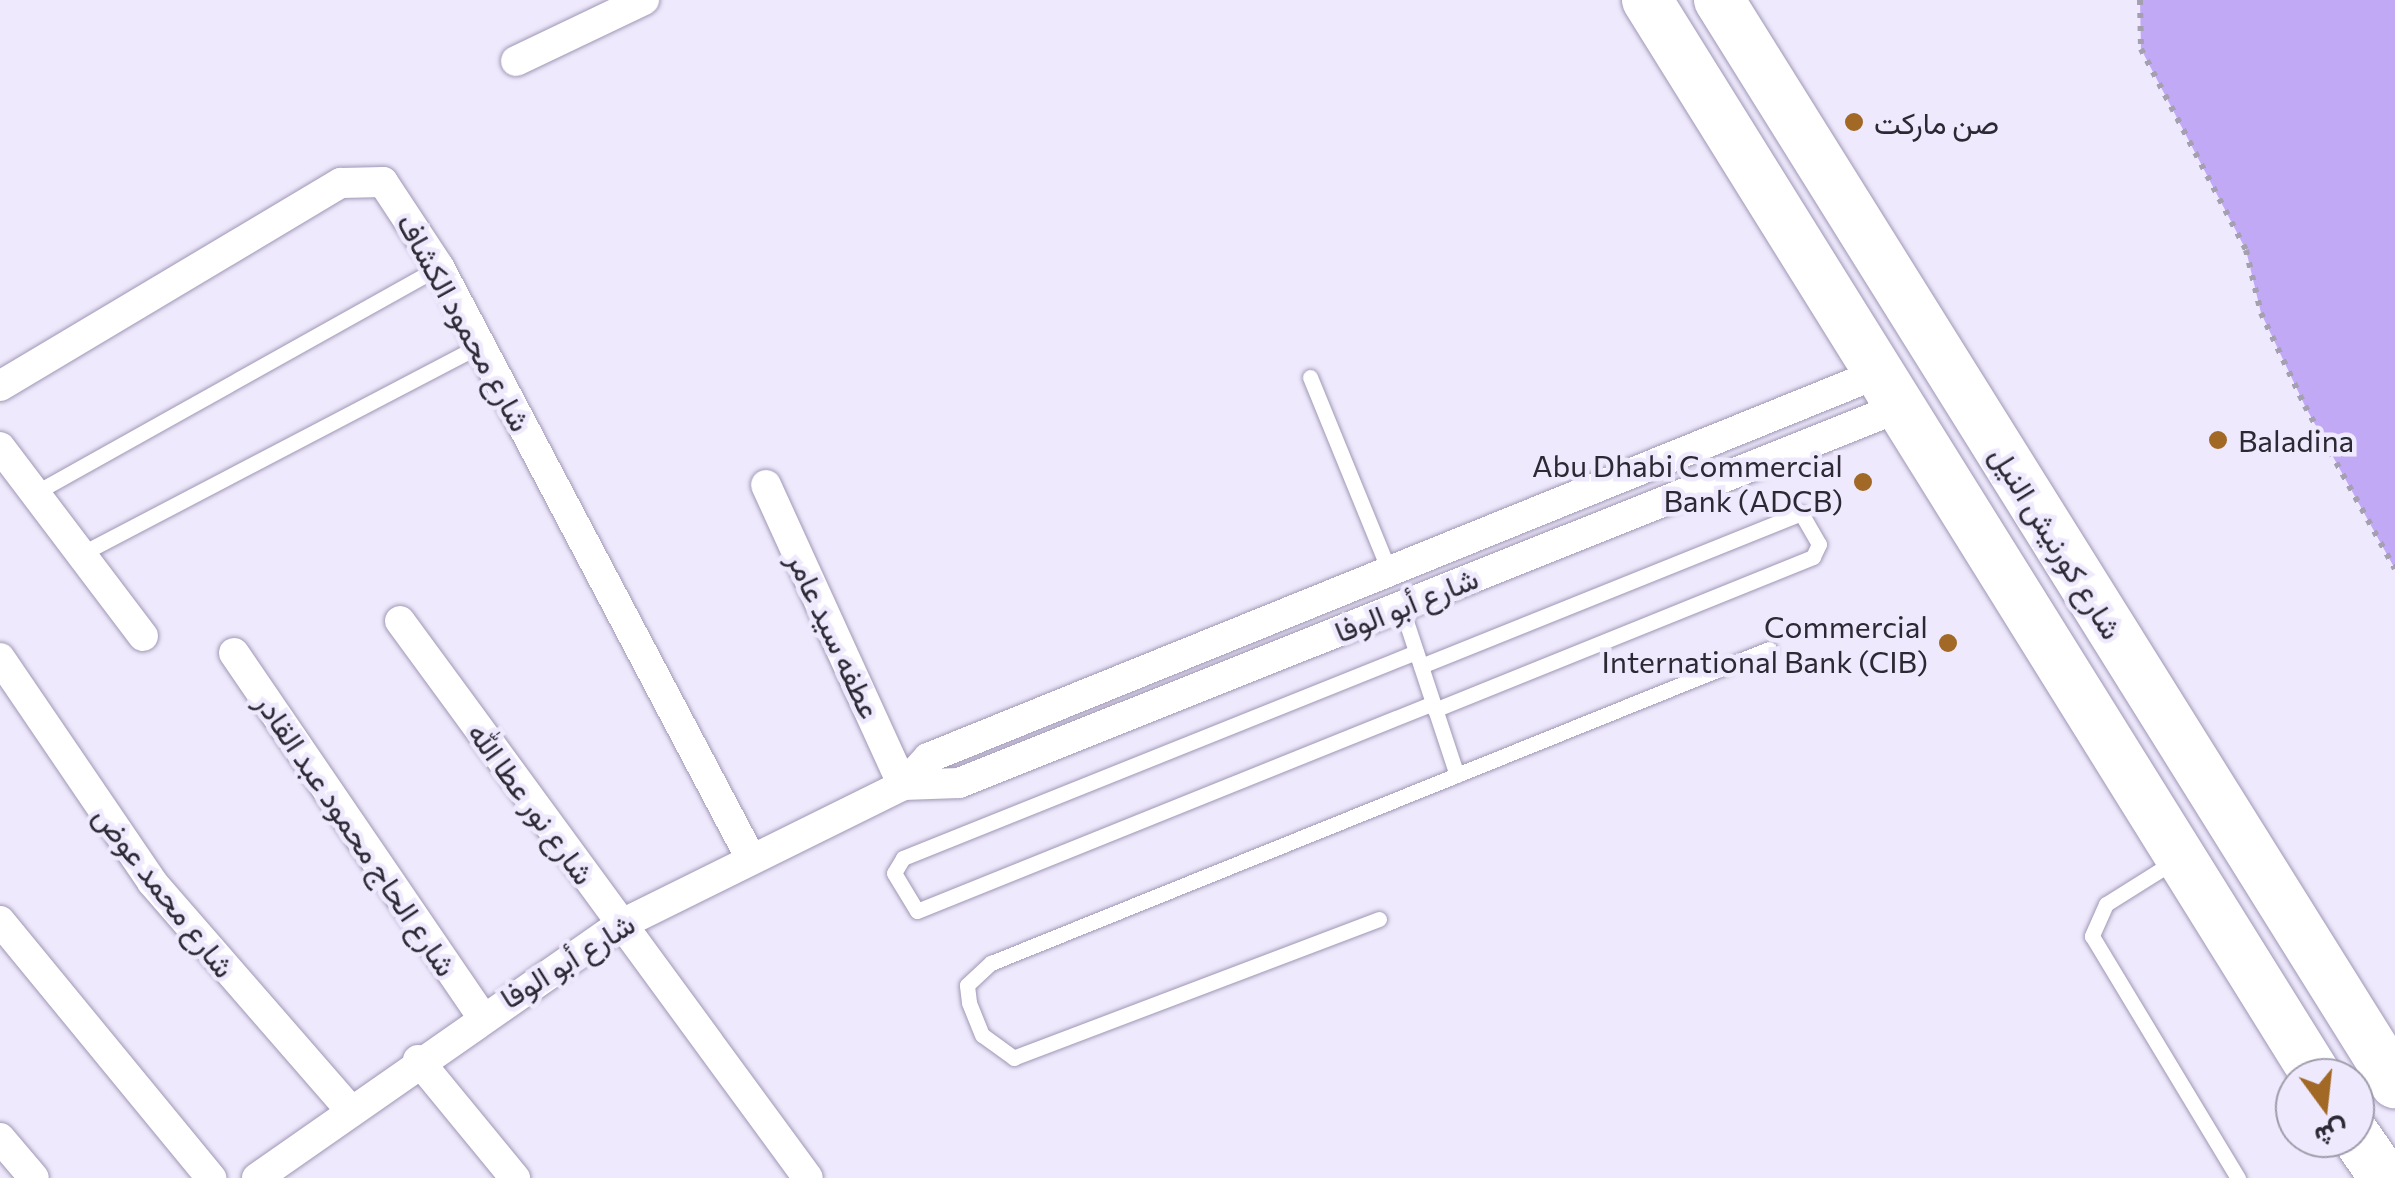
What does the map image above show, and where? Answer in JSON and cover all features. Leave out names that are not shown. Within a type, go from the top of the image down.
[{"type":"highway","name":"شارع كورنيش النيل","points":[[1647,0],[1895,388],[2306,1058]]},
{"type":"highway","name":"شارع كورنيش النيل","points":[[1719,0],[2395,1084]]},
{"type":"street","points":[[516,61],[644,0]]},
{"type":"street","name":"شارع محمود الكشاف","points":[[0,386],[362,176],[390,190],[439,267],[749,855]]},
{"type":"street","name":"شارع أبو الوفا","points":[[256,1178],[480,1015],[620,926],[749,855],[904,785],[945,750],[1389,571],[1895,388]]},
{"type":"street","name":"شارع أبو الوفا","points":[[904,785],[959,783],[1401,606],[1895,388]]},
{"type":"street","points":[[0,448],[143,636]]},
{"type":"street","name":"عطفه سيد عامر","points":[[766,485],[904,785]]},
{"type":"street","name":"شارع نور عطا الله","points":[[400,621],[808,1178]]},
{"type":"street","name":"شارع الحاج محمود عبد القادر","points":[[234,654],[480,1015]]},
{"type":"street","name":"شارع محمد عوض","points":[[0,658],[152,882],[350,1110]]},
{"type":"street","points":[[0,920],[211,1178]]},
{"type":"street","points":[[418,1060],[516,1178]]},
{"type":"street","points":[[0,1138],[34,1178]]},
{"type":"lane","points":[[35,494],[439,267]]},
{"type":"lane","points":[[81,554],[480,345]]},
{"type":"lane","points":[[1310,377],[1389,571]]},
{"type":"lane","points":[[1801,513],[1820,544],[1813,557],[1434,707],[917,911],[894,873],[904,858],[1801,513]]},
{"type":"lane","points":[[1401,606],[1457,775]]},
{"type":"lane","points":[[1379,918],[1014,1058],[982,1035],[969,1002],[967,985],[991,963],[1769,649]]},
{"type":"lane","points":[[2181,857],[2106,904],[2092,936],[2238,1178]]},
{"type":"path","points":[[2140,0],[2141,49],[2246,250],[2262,312],[2305,406],[2395,569]]},
{"type":"shaded area","points":[[2140,0],[2395,0],[2395,569],[2305,406],[2261,313],[2246,250],[2141,49]]},
{"type":"place","name":"صن ماركت","points":[[1854,122]]},
{"type":"place","name":"Baladina","points":[[2218,440]]},
{"type":"place","name":"Abu Dhabi Commercial Bank (ADCB)","points":[[1863,482]]},
{"type":"place","name":"Commercial International Bank (CIB)","points":[[1948,643]]}]
